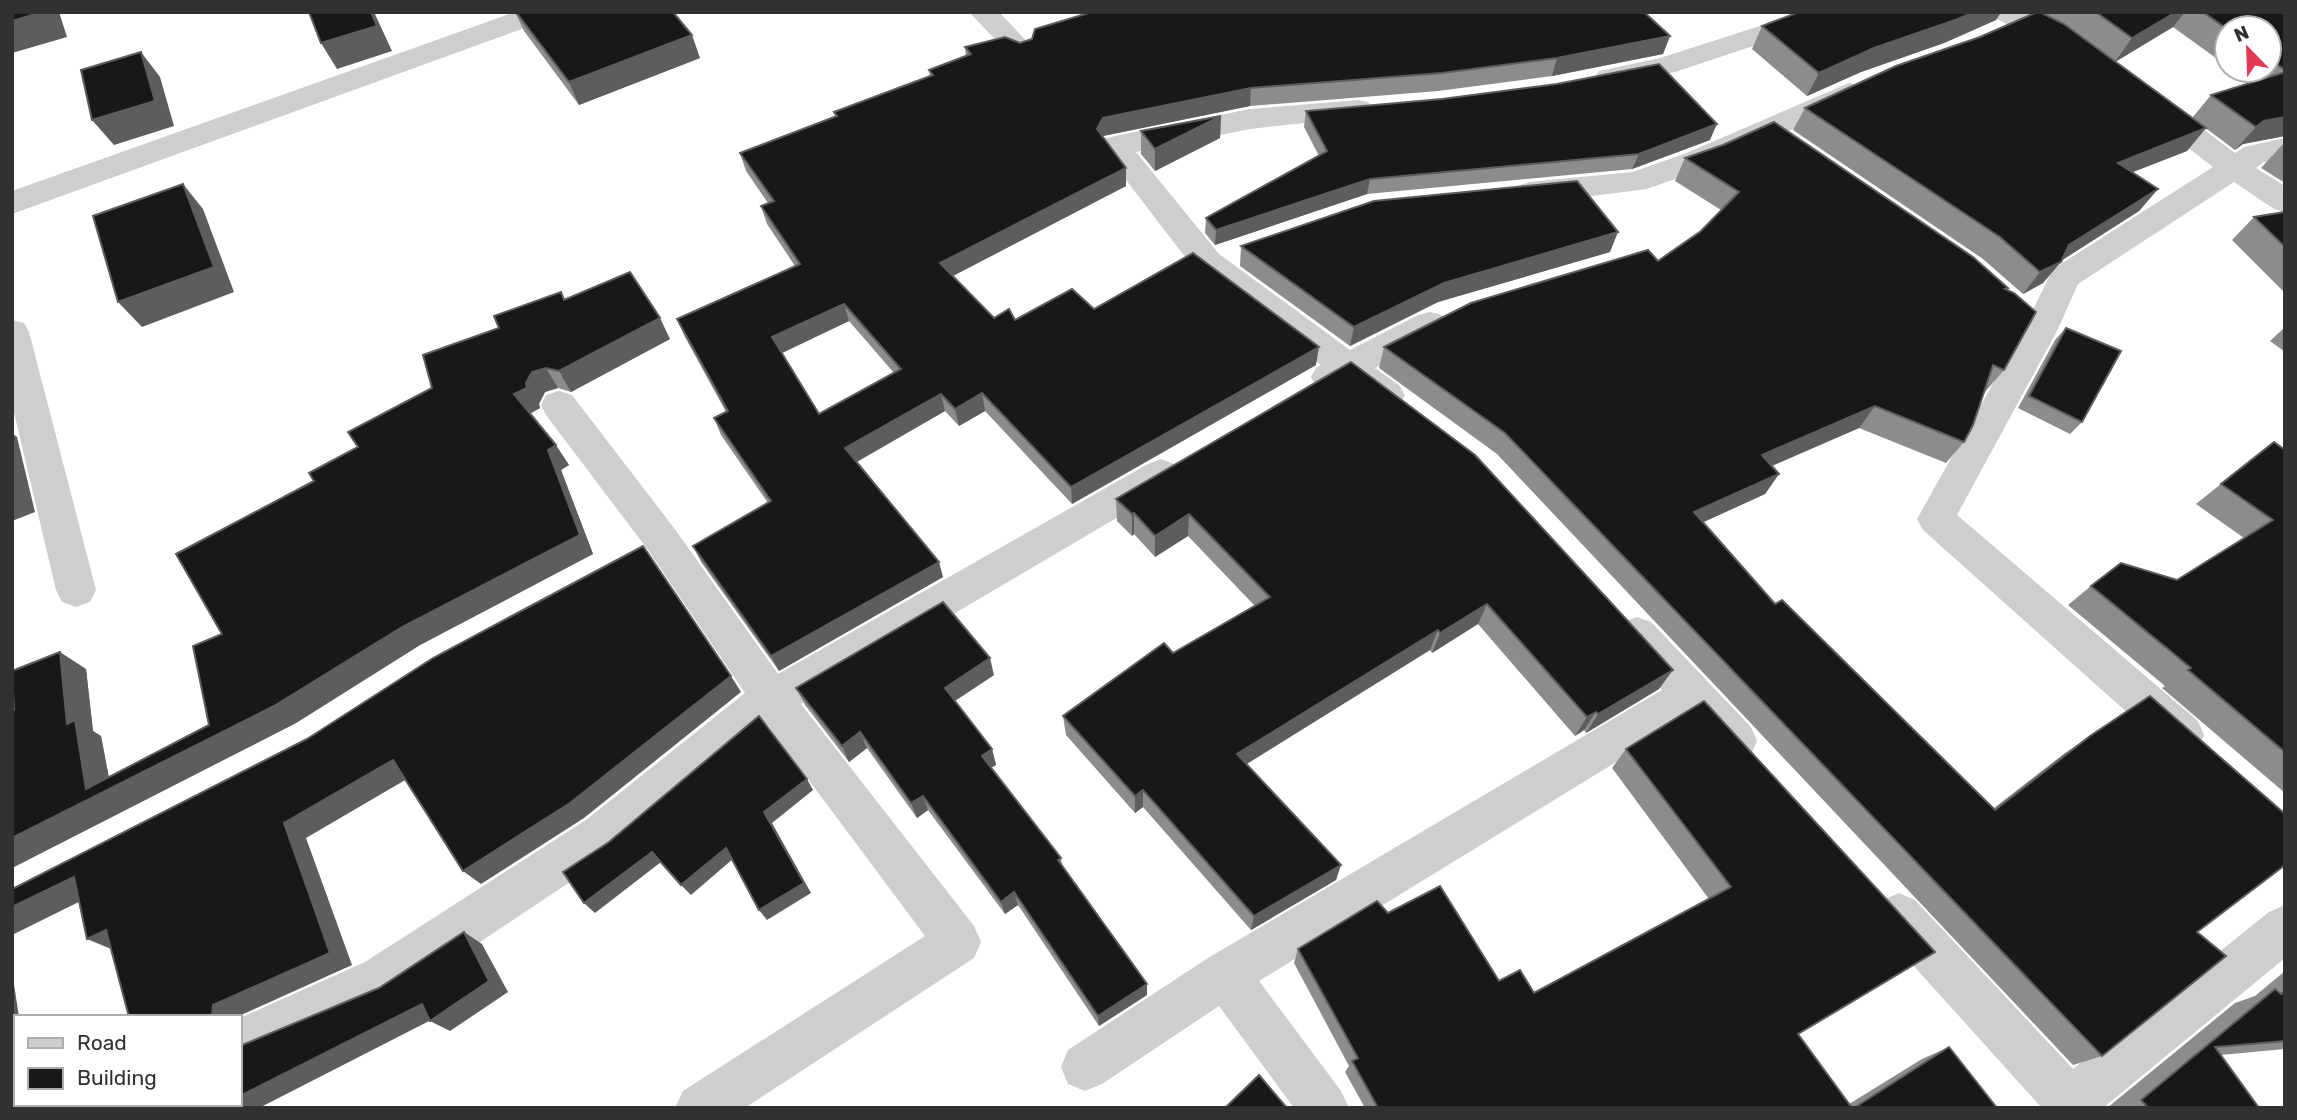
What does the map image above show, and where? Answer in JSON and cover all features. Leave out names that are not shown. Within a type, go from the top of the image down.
[{"type":"street","points":[[12,203],[542,12]]},
{"type":"street","points":[[983,12],[1021,50]]},
{"type":"street","points":[[2008,22],[2060,38],[2092,61]]},
{"type":"street","points":[[1577,83],[1665,66],[1788,25]]},
{"type":"street","points":[[1500,195],[1636,182],[1778,138],[1872,80]]},
{"type":"street","points":[[2134,92],[2208,145],[2234,168],[2285,201]]},
{"type":"street","points":[[1385,107],[1250,118],[1115,146],[1208,262],[1420,420]]},
{"type":"street","points":[[2203,753],[1936,519],[2030,322],[2065,277],[2255,154],[2285,148]]},
{"type":"street","points":[[1208,262],[1244,248]]},
{"type":"street","points":[[1300,393],[1347,366],[1464,310]]},
{"type":"street","points":[[12,332],[76,590]]},
{"type":"street","points":[[559,405],[661,538],[772,699],[958,942],[700,1108]]},
{"type":"street","points":[[242,1041],[382,979],[602,835],[752,711],[1193,455]]},
{"type":"street","points":[[625,558],[661,538]]},
{"type":"street","points":[[1610,605],[1759,765]]},
{"type":"street","points":[[1084,1067],[1225,975],[1692,694]]},
{"type":"street","points":[[1872,888],[2073,1105],[2285,928]]},
{"type":"street","points":[[1225,975],[1324,1108]]},
{"type":"building","points":[[12,12],[42,12],[12,21]]},
{"type":"building","points":[[309,12],[371,12],[377,26],[321,43]]},
{"type":"building","points":[[516,12],[673,12],[692,35],[569,82]]},
{"type":"building","points":[[1092,12],[1644,12],[1670,36],[1557,58],[1442,73],[1251,88],[1103,118],[1097,129],[1126,168],[940,263],[994,318],[1009,309],[1015,320],[1072,289],[1094,309],[1193,253],[1319,347],[1071,487],[982,393],[955,409],[941,394],[845,448],[939,562],[771,656],[693,546],[771,501],[714,418],[728,411],[677,319],[800,264],[761,206],[774,201],[740,153],[837,116],[834,112],[933,75],[929,70],[971,54],[965,47],[1005,37],[1020,43],[1032,39],[1035,29]],"holes":[[[844,304],[901,369],[819,414],[772,337]]]},
{"type":"building","points":[[1799,12],[1974,12],[1874,48],[1819,73],[1762,26]]},
{"type":"building","points":[[2037,12],[2064,24],[2206,128],[2118,163],[2158,189],[2069,245],[2061,262],[2040,272],[2000,237],[1805,108],[1896,66],[1980,37]]},
{"type":"building","points":[[2096,12],[2176,12],[2132,38]]},
{"type":"building","points":[[2203,12],[2285,12],[2285,70],[2283,14],[2213,14],[2213,19]]},
{"type":"building","points":[[141,52],[155,101],[92,120],[81,70]]},
{"type":"building","points":[[1659,64],[1717,124],[1639,154],[1370,179],[1216,230],[1206,218],[1327,151],[1306,111],[1442,99],[1557,84]]},
{"type":"building","points":[[2283,73],[2285,117],[2264,121],[2256,127],[2211,95],[2246,84],[2283,84]]},
{"type":"building","points":[[1221,116],[1155,149],[1141,131]]},
{"type":"building","points":[[1774,122],[1973,257],[2008,288],[2005,289],[2014,293],[2036,312],[2004,370],[1993,365],[1973,425],[1964,442],[1875,406],[1762,455],[1779,474],[1694,512],[1775,604],[1782,600],[1995,810],[2090,736],[2150,696],[2285,814],[2285,865],[2197,932],[2226,956],[2102,1056],[1505,433],[1384,347],[1471,303],[1648,250],[1658,261],[1701,231],[1739,192],[1685,158],[1723,145]]},
{"type":"building","points":[[1577,181],[1618,232],[1444,283],[1354,327],[1241,246],[1374,201]]},
{"type":"building","points":[[183,184],[214,267],[118,302],[93,216]]},
{"type":"building","points":[[2285,212],[2285,247],[2254,217]]},
{"type":"building","points":[[630,272],[660,318],[559,371],[546,368],[532,372],[526,383],[527,388],[514,394],[556,445],[548,450],[580,535],[402,627],[274,706],[12,838],[12,671],[60,652],[67,724],[75,720],[86,789],[209,725],[193,646],[222,634],[176,554],[314,481],[309,473],[358,447],[348,432],[432,388],[423,355],[499,328],[494,316],[561,292],[564,300]]},
{"type":"building","points":[[2066,328],[2121,351],[2082,422],[2029,396]]},
{"type":"building","points":[[1351,362],[1475,455],[1673,670],[1598,714],[1596,712],[1587,717],[1487,604],[1440,633],[1438,630],[1237,754],[1341,865],[1254,916],[1143,790],[1135,796],[1063,716],[1164,643],[1173,653],[1270,597],[1189,514],[1155,536],[1134,513],[1116,499]]},
{"type":"building","points":[[2274,442],[2285,450],[2285,752],[2188,670],[2191,668],[2091,586],[2121,563],[2177,580],[2273,520],[2221,484]]},
{"type":"building","points":[[643,546],[731,676],[570,803],[463,871],[393,760],[284,823],[330,953],[213,1005],[212,1015],[128,1015],[106,930],[87,939],[74,877],[12,907],[12,889],[307,739],[433,658]]},
{"type":"building","points":[[943,602],[990,658],[945,688],[992,749],[982,756],[1061,858],[1058,860],[1147,984],[1098,1016],[1014,892],[1001,902],[923,796],[911,803],[860,732],[842,746],[796,688]]},
{"type":"building","points":[[1704,701],[1935,952],[1798,1034],[1852,1108],[1378,1108],[1352,1061],[1358,1058],[1298,949],[1377,901],[1388,913],[1440,886],[1499,981],[1520,970],[1534,993],[1731,887],[1626,749]]},
{"type":"building","points":[[759,716],[807,779],[764,812],[804,883],[759,910],[726,848],[681,885],[652,852],[584,903],[563,872],[609,842]]},
{"type":"building","points":[[464,932],[489,981],[430,1021],[422,1004],[242,1095],[242,1045],[379,988]]},
{"type":"building","points":[[2275,989],[2281,994],[2285,991],[2285,1041],[2215,1047],[2259,1108],[2148,1108],[2141,1100]]},
{"type":"building","points":[[1949,1047],[1997,1108],[1854,1108]]},
{"type":"building","points":[[1259,1075],[1287,1108],[1225,1108]]},
{"type":"building","points":[[193,1106],[220,1106],[217,1108]]}]
